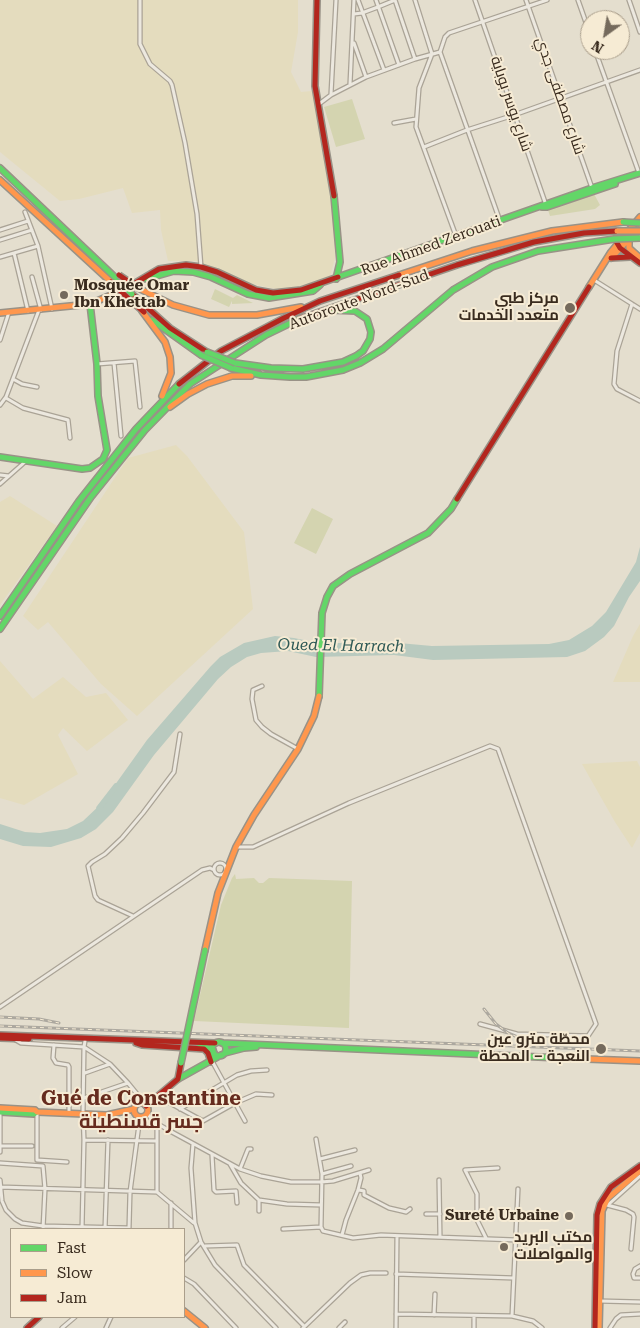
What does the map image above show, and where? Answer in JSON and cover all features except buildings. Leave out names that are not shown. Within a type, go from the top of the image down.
[{"type":"main road","points":[[317,0],[318,14],[314,79],[336,210],[340,262],[336,279]]},
{"type":"main road","points":[[0,168],[121,283],[165,342],[170,357],[170,380],[154,410]]},
{"type":"main road","name":"Rue Ahmed Zerouati","points":[[138,285],[159,269],[186,266],[201,267],[217,272],[246,286],[273,293],[301,290],[640,174]]},
{"type":"main road","points":[[0,180],[111,282],[170,328],[233,365],[303,369],[343,362],[363,351],[371,332],[362,314],[348,309],[324,310]]},
{"type":"main road","points":[[178,1079],[218,893],[236,847],[254,815],[298,749],[314,716],[319,698],[322,613],[327,597],[333,586],[350,574],[428,533],[451,509],[617,243],[640,217]]},
{"type":"main road","name":"Autoroute Nord-Sud","points":[[0,616],[79,501],[136,429],[181,382],[221,351],[320,301],[505,242],[552,231],[624,222],[640,225]]},
{"type":"main road","points":[[600,270],[611,258],[617,243],[629,238],[640,225]]},
{"type":"main road","name":"Autoroute Nord-Sud","points":[[0,629],[91,497],[157,417],[190,384],[240,351],[266,335],[301,318],[457,264],[534,242],[584,233],[640,231]]},
{"type":"main road","points":[[629,238],[629,248],[632,253],[640,258]]},
{"type":"main road","points":[[157,417],[188,394],[206,384],[232,376],[306,377],[343,370],[360,363],[383,349],[452,290],[492,267],[538,251],[617,243],[640,238]]},
{"type":"main road","points":[[617,243],[630,257],[640,263]]},
{"type":"main road","points":[[82,244],[119,274],[158,299],[189,311],[226,316],[257,315],[278,312],[320,301]]},
{"type":"main road","points":[[611,258],[630,257]]},
{"type":"main road","points":[[340,262],[346,275]]},
{"type":"main road","name":"Rue Ahmed Zerouati","points":[[138,285],[162,274],[193,272],[211,277],[248,294],[269,298],[313,290],[323,283]]},
{"type":"main road","points":[[0,312],[52,309],[90,304],[138,285]]},
{"type":"main road","points":[[0,457],[82,469],[90,468],[103,459],[107,450],[98,396],[97,364],[90,304]]},
{"type":"main road","points":[[142,311],[171,336],[201,355],[262,375]]},
{"type":"main road","points":[[0,1036],[14,1039],[85,1044],[202,1045],[214,1052],[223,1054]]},
{"type":"main road","points":[[0,1036],[222,1043],[640,1062]]},
{"type":"main road","points":[[136,1043],[142,1046],[204,1049],[208,1053],[211,1062]]},
{"type":"main road","points":[[211,1062],[215,1043]]},
{"type":"main road","points":[[222,1043],[226,1048],[223,1054]]},
{"type":"main road","points":[[0,1110],[35,1110],[38,1112],[108,1115],[134,1109],[137,1105],[143,1105],[178,1079],[223,1054],[250,1047],[306,1048]]},
{"type":"main road","points":[[134,1109],[135,1114],[140,1117],[147,1113],[143,1105]]},
{"type":"main road","points":[[599,1328],[601,1221],[604,1204],[611,1187],[640,1166]]},
{"type":"main road","points":[[595,1328],[597,1215],[616,1189],[640,1172]]},
{"type":"main road","points":[[185,1311],[205,1328]]},
{"type":"main road","points":[[27,1328],[38,1318]]},
{"type":"street","points":[[140,0],[140,44],[150,64],[170,81],[172,85],[185,143],[197,214],[201,267]]},
{"type":"street","points":[[331,95],[336,0]]},
{"type":"street","points":[[350,85],[354,0]]},
{"type":"street","points":[[358,0],[384,70]]},
{"type":"street","points":[[376,0],[399,66]]},
{"type":"street","points":[[354,14],[395,0],[415,59]]},
{"type":"street","points":[[415,0],[432,54],[419,88],[416,127],[456,236]]},
{"type":"street","name":"شارع يوسر بوباية","points":[[475,0],[547,206]]},
{"type":"street","name":"شارع مصطفى جدي","points":[[526,0],[593,190]]},
{"type":"street","points":[[500,221],[440,52],[445,37],[449,33],[547,0]]},
{"type":"street","points":[[629,0],[640,32]]},
{"type":"street","points":[[636,20],[640,18]]},
{"type":"street","points":[[353,40],[366,77]]},
{"type":"street","points":[[319,104],[331,95],[366,77],[440,52]]},
{"type":"street","points":[[599,60],[640,174]]},
{"type":"street","points":[[424,147],[467,130],[640,70]]},
{"type":"street","points":[[394,123],[416,119]]},
{"type":"street","points":[[25,212],[38,246],[52,309]]},
{"type":"street","points":[[0,230],[28,221]]},
{"type":"street","points":[[0,240],[32,230]]},
{"type":"street","points":[[0,257],[38,246]]},
{"type":"street","points":[[14,253],[28,311]]},
{"type":"street","points":[[0,405],[6,398],[40,310],[32,277]]},
{"type":"street","points":[[594,280],[640,309]]},
{"type":"street","points":[[632,304],[617,351],[614,384],[617,388],[640,401]]},
{"type":"street","points":[[0,340],[8,312]]},
{"type":"street","points":[[97,364],[135,361],[140,407]]},
{"type":"street","points":[[114,362],[121,436]]},
{"type":"street","points":[[13,379],[22,384],[37,387]]},
{"type":"street","points":[[6,398],[23,408],[68,420],[70,438]]},
{"type":"street","points":[[0,484],[26,461]]},
{"type":"street","points":[[0,475],[9,476]]},
{"type":"street","points":[[262,686],[253,690],[252,699],[256,720],[272,734],[298,749]]},
{"type":"street","points":[[134,916],[98,900],[94,896],[88,866],[105,854],[122,838],[174,772],[180,734]]},
{"type":"street","points":[[236,847],[253,847],[350,803],[490,746],[498,749],[596,1024],[588,1036],[516,1034],[480,1024]]},
{"type":"street","points":[[0,1007],[202,870],[210,868],[219,875],[227,872],[222,863],[216,864],[214,870]]},
{"type":"street","points":[[14,1039],[21,1043],[85,1044],[110,1064],[138,1094],[143,1105]]},
{"type":"street","points":[[82,1228],[85,1044]]},
{"type":"street","points":[[54,1045],[53,1058],[56,1062],[68,1064],[69,1067],[68,1113]]},
{"type":"street","points":[[211,1062],[245,1121]]},
{"type":"street","points":[[84,1073],[110,1064]]},
{"type":"street","points":[[180,1110],[224,1082],[252,1071],[268,1070]]},
{"type":"street","points":[[84,1098],[128,1083]]},
{"type":"street","points":[[156,1096],[203,1121],[235,1103],[256,1094],[272,1095]]},
{"type":"street","points":[[0,1110],[0,1152]]},
{"type":"street","points":[[38,1112],[37,1160],[67,1162]]},
{"type":"street","points":[[147,1113],[157,1124],[212,1155],[240,1169],[274,1179],[333,1181],[369,1170]]},
{"type":"street","points":[[0,1180],[2,1201],[6,1210],[22,1223],[43,1227],[129,1228],[130,1192],[140,1117]]},
{"type":"street","points":[[157,1124],[157,1192]]},
{"type":"street","points":[[316,1139],[322,1174],[322,1231],[353,1238],[381,1235],[516,1240]]},
{"type":"street","points":[[84,1140],[157,1140]]},
{"type":"street","points":[[105,1228],[108,1140]]},
{"type":"street","points":[[193,1144],[192,1168],[195,1223],[201,1242],[215,1264],[276,1328]]},
{"type":"street","points":[[0,1147],[32,1146]]},
{"type":"street","points":[[240,1169],[248,1149],[251,1149]]},
{"type":"street","points":[[320,1159],[355,1150]]},
{"type":"street","points":[[212,1155],[214,1190],[216,1192],[236,1191],[237,1203]]},
{"type":"street","points":[[0,1163],[44,1166],[43,1227]]},
{"type":"street","points":[[230,1164],[241,1184],[259,1200],[287,1204],[321,1205]]},
{"type":"street","points":[[322,1174],[351,1166]]},
{"type":"street","points":[[486,1238],[477,1220],[477,1194],[465,1170],[498,1168]]},
{"type":"street","points":[[342,1235],[358,1190],[361,1178],[360,1173]]},
{"type":"street","points":[[604,1204],[640,1176]]},
{"type":"street","points":[[439,1180],[440,1237]]},
{"type":"street","points":[[0,1187],[157,1192],[195,1223]]},
{"type":"street","points":[[512,1316],[518,1189]]},
{"type":"street","points":[[358,1190],[364,1191],[364,1195],[389,1208],[406,1212],[410,1208]]},
{"type":"street","points":[[259,1200],[259,1211]]},
{"type":"street","points":[[171,1203],[171,1228]]},
{"type":"street","points":[[604,1204],[633,1214],[631,1249]]},
{"type":"street","points":[[426,1214],[440,1214]]},
{"type":"street","points":[[283,1229],[321,1227]]},
{"type":"street","points":[[396,1328],[397,1237]]},
{"type":"street","points":[[185,1259],[201,1242]]},
{"type":"street","points":[[205,1246],[237,1244],[244,1265],[303,1327],[361,1275],[386,1273]]},
{"type":"street","points":[[640,1266],[635,1269],[633,1274],[634,1278],[640,1278]]},
{"type":"street","points":[[396,1274],[514,1278]]},
{"type":"street","points":[[185,1279],[194,1284],[236,1328]]},
{"type":"street","points":[[434,1315],[435,1294]]},
{"type":"street","points":[[600,1301],[640,1302]]},
{"type":"street","points":[[396,1314],[512,1316],[533,1321],[542,1328]]},
{"type":"street","points":[[610,1328],[621,1315],[640,1314]]},
{"type":"street","points":[[474,1316],[474,1328]]},
{"type":"street","points":[[62,1328],[74,1318]]},
{"type":"street","points":[[339,1328],[345,1322]]},
{"type":"shaded area","points":[[0,0],[298,0],[298,32],[291,72],[301,92],[312,91],[316,110],[334,221],[335,258],[330,276],[314,283],[281,290],[247,283],[196,261],[168,261],[161,230],[160,210],[132,213],[123,188],[79,199],[60,201],[0,152]]},
{"type":"shaded area","points":[[176,445],[187,456],[244,532],[253,609],[137,716],[101,684],[48,622],[38,630],[23,616],[128,458]]},
{"type":"shaded area","points":[[10,496],[57,526],[0,605],[0,502]]},
{"type":"shaded area","points":[[640,624],[640,682],[613,682],[633,636]]},
{"type":"shaded area","points":[[0,661],[33,699],[63,677],[86,697],[106,693],[128,720],[87,751],[63,728],[58,735],[78,774],[24,805],[0,798]]},
{"type":"shaded area","points":[[637,761],[640,767],[640,833],[632,848],[582,764]]},
{"type":"green space","points":[[352,99],[365,139],[336,147],[324,107]]},
{"type":"green space","points":[[594,194],[600,205],[595,209],[550,216],[548,210]]},
{"type":"green space","points":[[215,289],[233,298],[237,295],[253,303],[232,304],[232,301],[229,307],[211,299]]},
{"type":"green space","points":[[312,508],[333,519],[316,554],[294,543]]},
{"type":"green space","points":[[235,874],[236,879],[254,878],[259,883],[263,883],[269,878],[352,881],[349,1028],[194,1021],[221,905]]},
{"type":"water","points":[[640,547],[640,581],[629,597],[614,626],[604,637],[585,651],[567,657],[433,660],[394,655],[316,657],[288,651],[261,653],[247,657],[231,667],[218,679],[154,755],[113,812],[96,829],[81,838],[51,847],[23,846],[0,839],[0,824],[25,832],[40,833],[67,829],[83,821],[102,803],[147,740],[211,666],[220,657],[244,643],[275,636],[318,643],[399,643],[432,646],[549,644],[569,640],[592,626],[606,612],[636,562]]},
{"type":"waterway","name":"Oued El Harrach","points":[[99,808],[116,786]]},
{"type":"railway","points":[[484,1009],[496,1024],[508,1033],[532,1043]]},
{"type":"railway","points":[[0,1017],[39,1019],[59,1023]]},
{"type":"railway","points":[[0,1026],[640,1051]]},
{"type":"traffic: fast","points":[[0,168],[121,283]]},
{"type":"traffic: fast","points":[[338,277],[640,173]]},
{"type":"traffic: fast","points":[[542,207],[547,207],[615,184]]},
{"type":"traffic: fast","points":[[334,196],[340,262],[336,279]]},
{"type":"traffic: fast","points":[[623,222],[640,223]]},
{"type":"traffic: fast","points":[[614,239],[640,238]]},
{"type":"traffic: fast","points":[[231,368],[261,375],[290,377],[306,377],[343,370],[360,363],[383,349],[453,290],[492,267],[538,251],[614,239]]},
{"type":"traffic: fast","points":[[146,279],[174,271],[193,272],[211,277],[248,294],[269,298],[313,291],[320,285]]},
{"type":"traffic: fast","points":[[121,283],[132,294]]},
{"type":"traffic: fast","points":[[0,457],[82,469],[90,468],[103,459],[107,450],[98,396],[97,364],[90,304]]},
{"type":"traffic: fast","points":[[235,363],[271,368],[303,369],[343,362],[356,356],[363,351],[370,339],[371,332],[367,319],[355,311],[331,310]]},
{"type":"traffic: fast","points":[[0,629],[91,497],[145,430],[190,384],[266,335],[299,319]]},
{"type":"traffic: fast","points":[[152,320],[201,355]]},
{"type":"traffic: fast","points":[[207,352],[235,363]]},
{"type":"traffic: fast","points":[[201,355],[231,368]]},
{"type":"traffic: fast","points":[[0,616],[79,501],[136,429],[179,384]]},
{"type":"traffic: fast","points":[[319,696],[322,613],[333,586],[350,574],[428,533],[451,509],[457,499]]},
{"type":"traffic: fast","points":[[181,1063],[205,950]]},
{"type":"traffic: fast","points":[[219,1042],[224,1044],[226,1049],[224,1054],[219,1056],[214,1054],[212,1049],[214,1044],[219,1042]]},
{"type":"traffic: fast","points":[[222,1043],[561,1058]]},
{"type":"traffic: fast","points":[[200,1045],[213,1050]]},
{"type":"traffic: fast","points":[[225,1053],[256,1047]]},
{"type":"traffic: fast","points":[[212,1061],[214,1053]]},
{"type":"traffic: fast","points":[[178,1079],[221,1055]]},
{"type":"traffic: fast","points":[[0,1112],[34,1114],[37,1112]]},
{"type":"traffic: slow","points":[[0,180],[111,282]]},
{"type":"traffic: slow","points":[[589,287],[611,252],[640,217]]},
{"type":"traffic: slow","points":[[399,275],[472,251],[552,231],[623,222]]},
{"type":"traffic: slow","points":[[611,258],[640,227]]},
{"type":"traffic: slow","points":[[617,231],[640,231]]},
{"type":"traffic: slow","points":[[629,238],[629,248],[640,258]]},
{"type":"traffic: slow","points":[[138,288],[173,305],[209,315],[257,315],[301,307]]},
{"type":"traffic: slow","points":[[0,313],[90,304],[123,290]]},
{"type":"traffic: slow","points":[[142,311],[165,342],[170,357],[171,373],[162,396]]},
{"type":"traffic: slow","points":[[170,407],[188,394],[207,384],[232,376],[251,376]]},
{"type":"traffic: slow","points":[[205,950],[218,893],[236,847],[254,815],[298,749],[314,716],[319,696]]},
{"type":"traffic: slow","points":[[561,1058],[640,1061]]},
{"type":"traffic: slow","points":[[141,1103],[146,1105],[148,1110],[146,1115],[141,1117],[136,1115],[134,1110],[136,1105],[141,1103]]},
{"type":"traffic: slow","points":[[0,1108],[35,1110],[37,1112],[107,1115],[134,1109]]},
{"type":"traffic: slow","points":[[599,1328],[602,1211],[608,1198],[640,1171]]},
{"type":"traffic: slow","points":[[185,1312],[205,1328]]},
{"type":"traffic: jam","points":[[317,0],[315,86],[334,196]]},
{"type":"traffic: jam","points":[[299,319],[457,265],[534,242],[584,233],[617,231]]},
{"type":"traffic: jam","points":[[617,243],[620,248],[640,263]]},
{"type":"traffic: jam","points":[[611,258],[630,257]]},
{"type":"traffic: jam","points":[[132,285],[159,269],[186,265],[217,272],[256,290],[273,293],[301,290],[338,277]]},
{"type":"traffic: jam","points":[[119,275],[138,288]]},
{"type":"traffic: jam","points":[[179,384],[221,351],[284,318],[320,301],[399,275]]},
{"type":"traffic: jam","points":[[111,282],[129,299]]},
{"type":"traffic: jam","points":[[457,499],[589,287]]},
{"type":"traffic: jam","points":[[132,294],[170,328],[207,352]]},
{"type":"traffic: jam","points":[[129,299],[144,312]]},
{"type":"traffic: jam","points":[[0,1035],[215,1043]]},
{"type":"traffic: jam","points":[[0,1038],[29,1039]]},
{"type":"traffic: jam","points":[[136,1043],[204,1049],[208,1053],[211,1062]]},
{"type":"traffic: jam","points":[[146,1106],[178,1079],[181,1063]]},
{"type":"traffic: jam","points":[[595,1328],[597,1215],[600,1204],[611,1187],[640,1166]]},
{"type":"traffic: jam","points":[[27,1328],[38,1318]]},
{"type":"place","name":"Mosquée Omar Ibn Khettab","points":[[64,295]]},
{"type":"place","name":"مركز طبي متعدد الخدمات","points":[[570,308]]},
{"type":"place","name":"محطّة مترو عين النعجة – المحطة","points":[[601,1049]]},
{"type":"place","name":"Sureté Urbaine","points":[[569,1216]]},
{"type":"place","name":"مكتب البريد والمواصلات","points":[[504,1247]]},
{"type":"district","name":"Gué de Constantine جسر قسنطينة","points":[[141,1110]]}]
